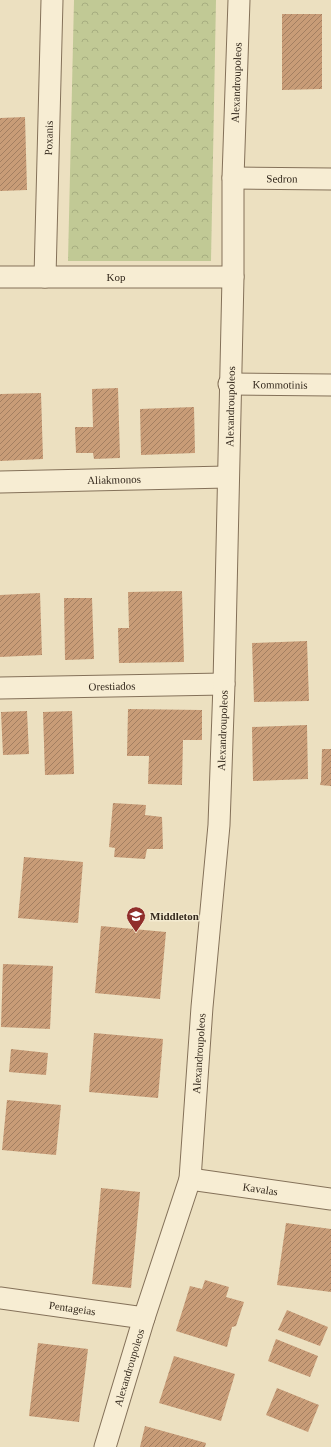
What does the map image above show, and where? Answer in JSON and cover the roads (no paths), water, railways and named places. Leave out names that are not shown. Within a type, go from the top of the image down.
[{"type":"street","name":"Poxanis","points":[[45,277],[52,0]]},
{"type":"street","name":"Alexandroupoleos","points":[[105,1447],[144,1318],[190,1180],[202,1007],[218,825],[224,684],[229,384],[233,277],[233,178],[239,0]]},
{"type":"street","name":"Sedron","points":[[233,178],[331,179]]},
{"type":"street","name":"Kop","points":[[0,277],[233,277]]},
{"type":"street","name":"Kommotinis","points":[[229,384],[331,385]]},
{"type":"street","name":"Aliakmonos","points":[[0,482],[227,477]]},
{"type":"street","name":"Orestiados","points":[[0,688],[224,684]]},
{"type":"street","name":"Kavalas","points":[[190,1180],[331,1199]]},
{"type":"street","name":"Pentageias","points":[[0,1298],[144,1318]]},
{"type":"place","name":"Middleton","points":[[136,933]]}]
